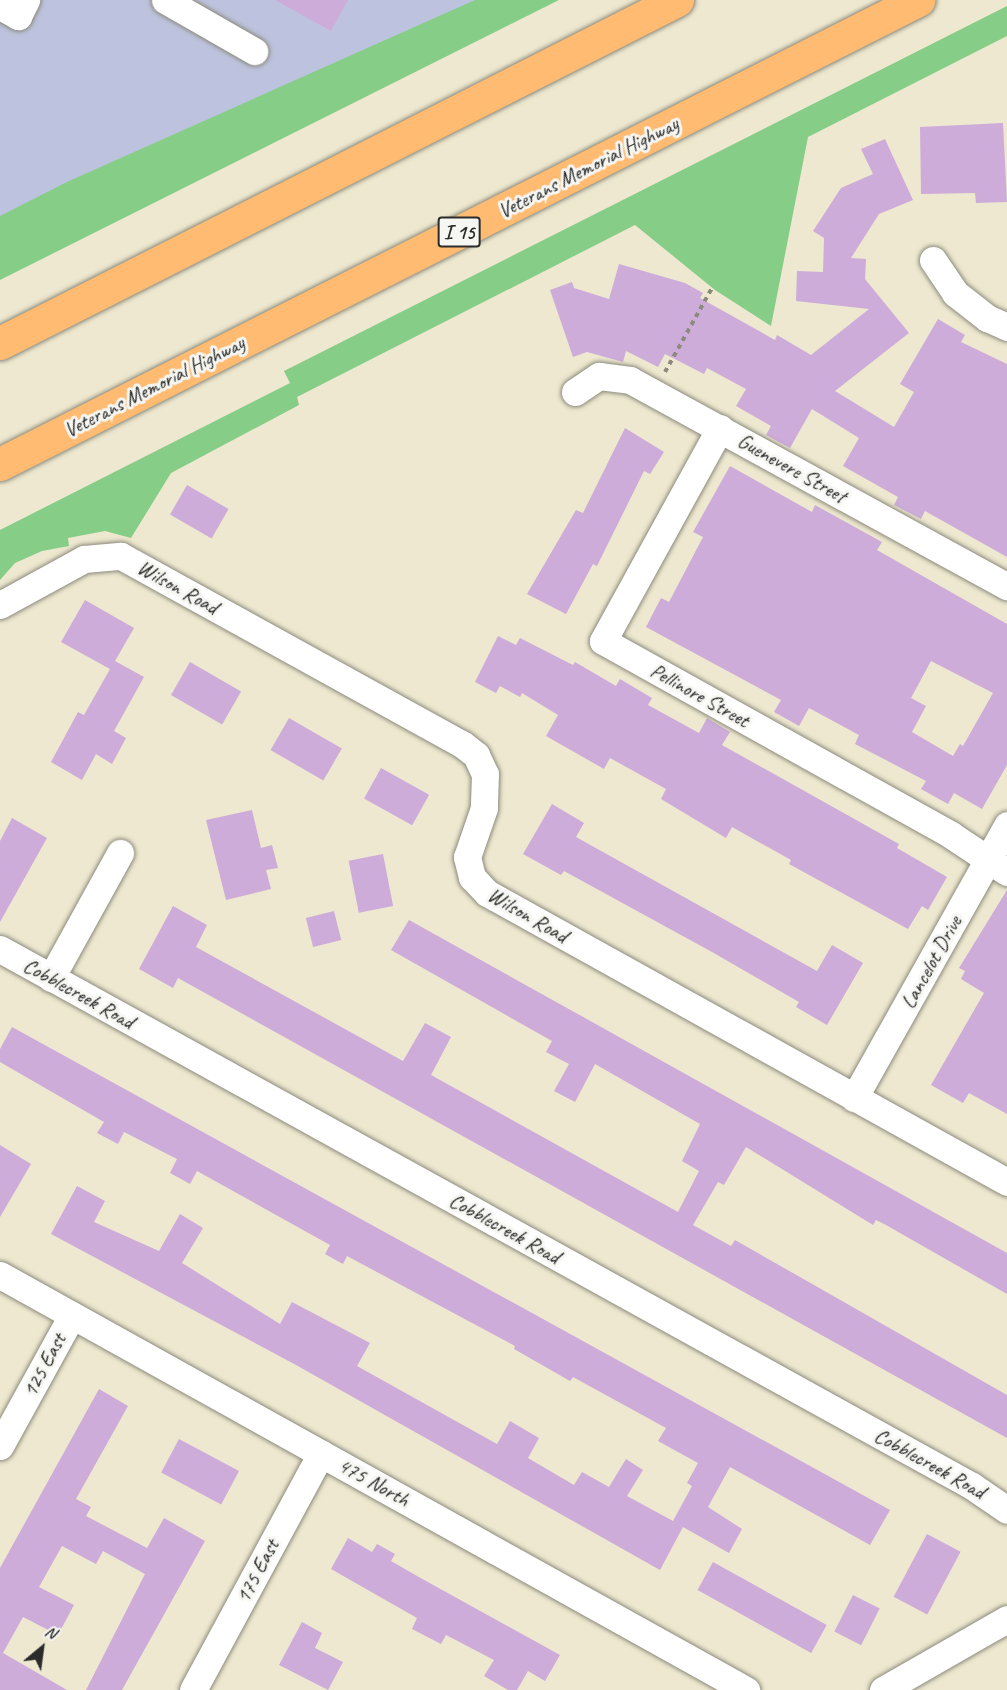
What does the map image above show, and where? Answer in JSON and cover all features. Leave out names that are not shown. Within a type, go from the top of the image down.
[{"type":"highway","points":[[0,343],[677,0]]},
{"type":"highway","name":"Veterans Memorial Highway","points":[[0,464],[918,0]]},
{"type":"street","points":[[0,6],[18,16],[26,0]]},
{"type":"street","points":[[165,0],[254,51]]},
{"type":"street","points":[[933,260],[955,293],[987,318],[1007,327]]},
{"type":"street","name":"Guenevere Street","points":[[575,392],[599,376],[615,375],[654,391],[1007,586]]},
{"type":"street","name":"Pellinore Street","points":[[720,429],[603,642],[951,835],[998,866]]},
{"type":"street","name":"Wilson Road","points":[[0,605],[78,561],[106,554],[128,559],[469,749],[481,764],[486,786],[484,808],[467,857],[468,867],[478,885],[1007,1182]]},
{"type":"street","name":"Lancelot Drive","points":[[854,1098],[998,866],[1007,825]]},
{"type":"street","points":[[51,978],[120,853]]},
{"type":"street","name":"Cobblecreek Road","points":[[0,949],[972,1486],[1007,1510]]},
{"type":"street","name":"475 North","points":[[0,1275],[746,1690]]},
{"type":"street","name":"125 East","points":[[0,1446],[72,1315]]},
{"type":"street","name":"175 East","points":[[193,1690],[321,1453]]},
{"type":"street","points":[[883,1690],[1007,1619]]},
{"type":"path","points":[[654,391],[713,286]]},
{"type":"shaded area","points":[[0,0],[536,0],[0,278]]},
{"type":"green space","points":[[475,0],[559,0],[0,280],[0,216],[69,181]]},
{"type":"green space","points":[[1007,6],[1007,36],[808,137],[771,326],[715,290],[635,225],[297,397],[299,405],[171,473],[131,538],[105,531],[68,538],[69,546],[42,551],[15,563],[0,580],[0,530],[290,383],[284,371]]},
{"type":"building","points":[[275,0],[348,0],[331,31]]},
{"type":"building","points":[[1003,123],[1007,202],[976,203],[975,193],[921,194],[920,127]]},
{"type":"building","points":[[885,139],[913,200],[879,214],[851,258],[866,259],[865,279],[909,333],[835,391],[894,427],[914,392],[900,384],[938,319],[965,335],[961,342],[1007,364],[1007,557],[925,511],[921,519],[894,505],[898,497],[843,466],[859,438],[812,409],[790,448],[766,435],[771,426],[736,406],[746,389],[707,368],[704,374],[665,354],[658,367],[626,351],[623,362],[587,352],[573,357],[550,290],[572,282],[574,288],[609,299],[619,264],[685,283],[703,293],[700,298],[775,340],[777,335],[811,355],[869,309],[796,301],[797,271],[823,272],[824,238],[813,231],[841,188],[873,174],[861,149]]},
{"type":"building","points":[[625,428],[664,452],[650,474],[644,471],[597,566],[593,564],[566,614],[527,594],[576,510],[583,513]]},
{"type":"building","points":[[730,466],[812,512],[815,505],[882,542],[877,550],[1007,624],[1007,765],[982,809],[954,793],[948,804],[921,789],[926,781],[855,744],[859,735],[809,708],[799,726],[774,712],[781,700],[646,627],[661,598],[669,602],[703,537],[693,532]],"holes":[[[931,661],[993,693],[963,746],[960,744],[953,756],[912,732],[926,706],[911,698]]]},
{"type":"building","points":[[187,485],[229,509],[212,538],[170,514]]},
{"type":"building","points":[[85,600],[134,628],[115,661],[144,677],[114,731],[126,738],[112,764],[96,754],[82,780],[51,762],[78,712],[84,715],[110,669],[61,642]]},
{"type":"building","points":[[498,636],[516,645],[520,638],[573,665],[575,662],[616,686],[620,679],[652,698],[648,705],[699,733],[707,718],[730,732],[722,745],[899,844],[897,848],[947,877],[928,910],[922,906],[908,929],[789,864],[791,860],[732,827],[726,838],[661,799],[666,789],[610,758],[604,769],[546,736],[558,715],[522,693],[520,697],[500,686],[496,693],[475,682]]},
{"type":"building","points":[[190,662],[241,692],[222,724],[171,695]]},
{"type":"building","points":[[289,718],[342,748],[323,781],[270,750]]},
{"type":"building","points":[[381,768],[429,795],[412,825],[364,799]]},
{"type":"building","points":[[552,804],[584,823],[576,837],[817,971],[832,945],[863,963],[827,1025],[796,1007],[799,1002],[712,952],[564,871],[561,875],[523,854]]},
{"type":"building","points":[[252,810],[261,848],[272,845],[278,868],[266,870],[271,889],[226,900],[206,820]]},
{"type":"building","points":[[12,818],[47,838],[0,922],[0,841]]},
{"type":"building","points":[[383,854],[393,906],[359,913],[349,861]]},
{"type":"building","points":[[1007,890],[1007,1114],[969,1093],[963,1103],[931,1085],[984,993],[961,979],[965,971],[959,968]]},
{"type":"building","points":[[173,906],[207,925],[196,947],[403,1061],[425,1023],[451,1037],[431,1075],[678,1212],[699,1171],[682,1161],[700,1124],[595,1064],[575,1102],[554,1091],[569,1064],[546,1052],[552,1041],[391,950],[409,920],[1007,1253],[1007,1294],[886,1225],[876,1220],[873,1225],[746,1147],[724,1185],[718,1182],[693,1225],[731,1246],[735,1240],[1007,1395],[1007,1438],[178,978],[173,988],[139,969]]},
{"type":"building","points":[[334,911],[341,940],[313,947],[306,918]]},
{"type":"building","points":[[12,1027],[890,1510],[870,1545],[730,1467],[708,1507],[742,1529],[729,1553],[683,1527],[660,1570],[296,1365],[51,1234],[77,1186],[105,1201],[94,1222],[159,1251],[180,1214],[203,1228],[182,1263],[280,1324],[292,1302],[370,1343],[357,1366],[497,1444],[510,1421],[539,1438],[528,1458],[574,1485],[582,1472],[609,1487],[626,1459],[643,1470],[627,1496],[673,1521],[692,1486],[687,1483],[698,1463],[658,1441],[666,1428],[573,1377],[570,1381],[514,1349],[515,1346],[347,1256],[343,1264],[325,1254],[330,1245],[197,1171],[190,1184],[170,1173],[177,1159],[124,1132],[118,1144],[97,1133],[104,1122],[0,1062],[0,1049]]},
{"type":"building","points":[[0,1145],[31,1164],[0,1217]]},
{"type":"building","points":[[99,1389],[128,1406],[76,1499],[91,1507],[86,1516],[147,1548],[164,1518],[205,1541],[122,1690],[86,1690],[145,1574],[103,1551],[96,1564],[62,1546],[39,1587],[74,1605],[58,1635],[23,1617],[3,1653],[67,1690],[0,1690],[0,1568]]},
{"type":"building","points":[[179,1439],[239,1471],[221,1504],[161,1473]]},
{"type":"building","points":[[927,1534],[961,1552],[927,1615],[894,1597]]},
{"type":"building","points":[[348,1538],[372,1552],[377,1544],[395,1554],[391,1561],[560,1655],[545,1681],[528,1671],[517,1690],[508,1690],[484,1676],[494,1660],[446,1635],[441,1644],[412,1629],[417,1618],[331,1569]]},
{"type":"building","points":[[713,1562],[827,1625],[811,1653],[697,1590]]},
{"type":"building","points":[[853,1595],[880,1609],[861,1645],[834,1632]]},
{"type":"building","points":[[302,1622],[322,1633],[315,1648],[343,1662],[328,1690],[279,1665]]}]
